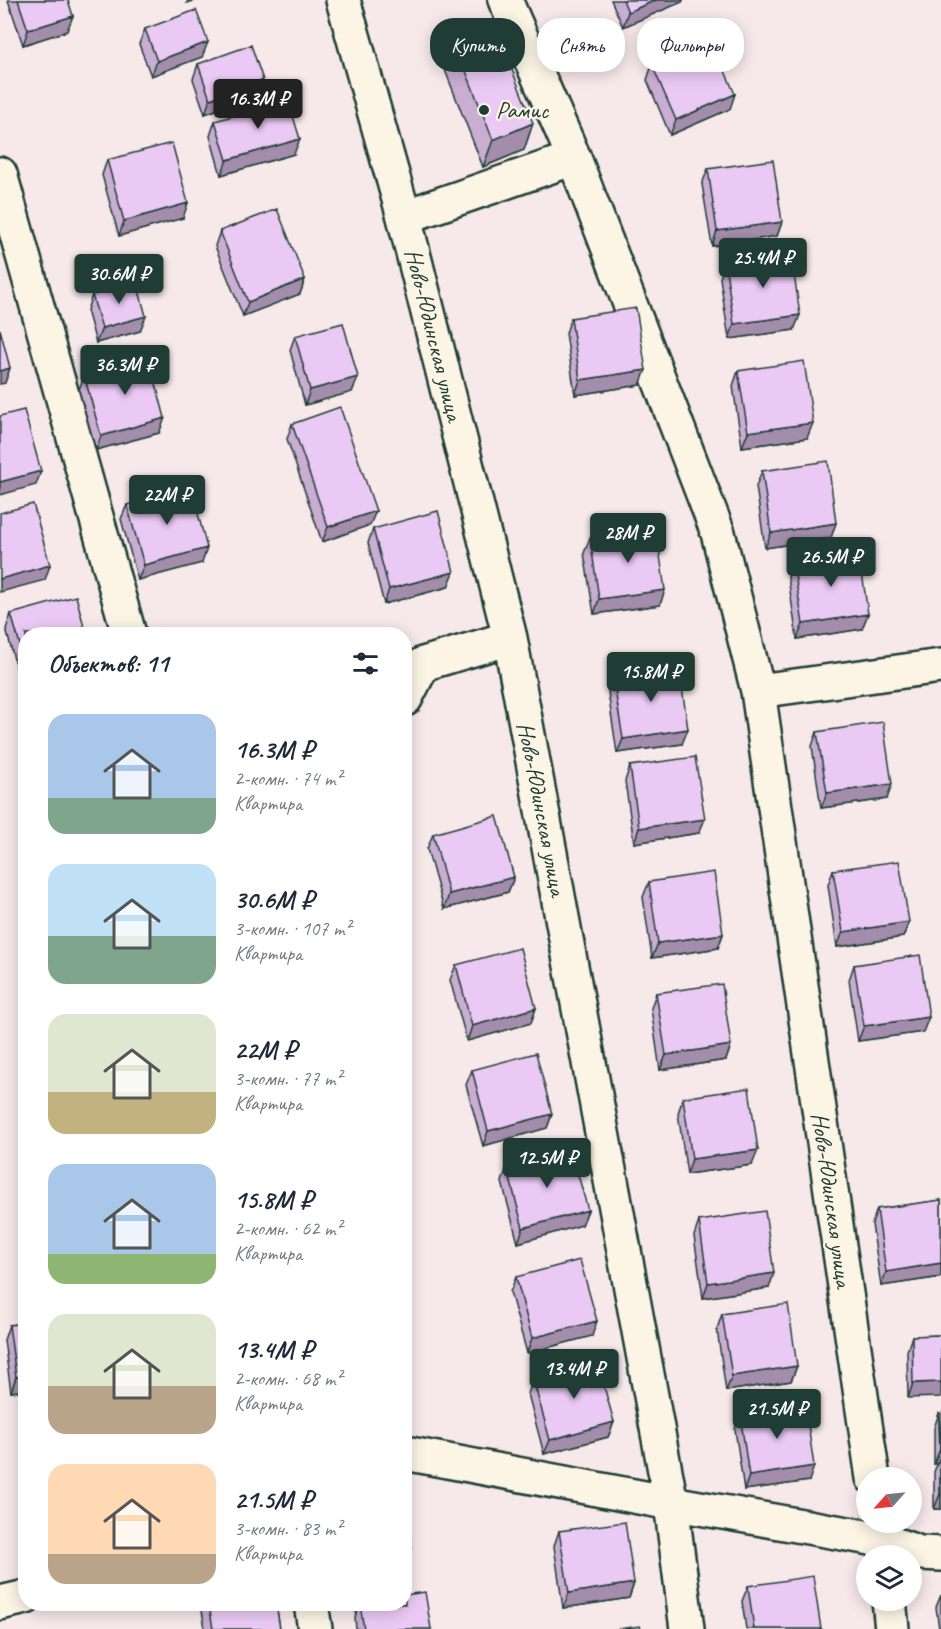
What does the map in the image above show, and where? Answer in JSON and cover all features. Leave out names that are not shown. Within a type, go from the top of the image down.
[{"type":"street","name":"Ново-Юдинская улица","points":[[343,0],[404,217],[510,638],[671,1503],[687,1629]]},
{"type":"street","name":"Ново-Юдинская улица","points":[[505,0],[574,158],[718,533],[758,691],[871,1467]]},
{"type":"street","points":[[404,217],[574,158]]},
{"type":"street","points":[[0,174],[127,627]]},
{"type":"street","points":[[412,685],[423,663],[510,638]]},
{"type":"street","points":[[758,691],[941,666]]},
{"type":"street","points":[[412,1454],[671,1503],[882,1539],[920,1553],[941,1554]]},
{"type":"street","points":[[0,1603],[18,1599]]},
{"type":"street","points":[[312,1611],[315,1629]]},
{"type":"street","points":[[890,1611],[892,1629]]},
{"type":"building","points":[[18,0],[68,0],[73,16],[28,30]]},
{"type":"building","points":[[623,0],[656,0],[628,12]]},
{"type":"building","points":[[196,10],[208,42],[157,61],[145,29]]},
{"type":"building","points":[[251,45],[263,80],[210,99],[198,64]]},
{"type":"building","points":[[466,72],[513,72],[533,123],[493,140]]},
{"type":"building","points":[[655,72],[725,72],[735,94],[676,120]]},
{"type":"building","points":[[288,100],[300,139],[227,160],[215,121]]},
{"type":"building","points":[[172,143],[188,203],[124,221],[107,160]]},
{"type":"building","points":[[773,160],[782,222],[717,231],[708,169]]},
{"type":"building","points":[[277,209],[305,279],[248,302],[220,231]]},
{"type":"building","points":[[791,253],[800,315],[734,324],[725,263]]},
{"type":"building","points":[[137,283],[146,316],[102,328],[92,295]]},
{"type":"building","points":[[636,308],[646,370],[580,380],[571,318]]},
{"type":"building","points":[[343,323],[358,377],[310,390],[295,336]]},
{"type":"building","points":[[0,329],[10,368],[0,371]]},
{"type":"building","points":[[149,357],[165,418],[101,436],[84,375]]},
{"type":"building","points":[[804,361],[813,423],[748,432],[738,371]]},
{"type":"building","points":[[340,407],[376,511],[328,527],[292,424]]},
{"type":"building","points":[[24,410],[41,471],[0,482],[0,416]]},
{"type":"building","points":[[828,461],[836,523],[771,533],[762,471]]},
{"type":"building","points":[[191,487],[207,548],[144,565],[127,505]]},
{"type":"building","points":[[33,504],[50,565],[0,579],[0,513]]},
{"type":"building","points":[[438,511],[454,572],[389,589],[373,529]]},
{"type":"building","points":[[656,528],[665,590],[599,599],[590,538]]},
{"type":"building","points":[[859,552],[868,614],[803,624],[793,562]]},
{"type":"building","points":[[76,596],[84,627],[18,627],[18,638],[11,614]]},
{"type":"building","points":[[679,667],[688,729],[623,739],[613,677]]},
{"type":"building","points":[[883,722],[892,784],[827,793],[817,732]]},
{"type":"building","points":[[695,757],[705,819],[639,828],[630,766]]},
{"type":"building","points":[[497,816],[514,877],[449,894],[433,834]]},
{"type":"building","points":[[899,861],[909,922],[843,932],[833,870]]},
{"type":"building","points":[[714,872],[723,934],[658,943],[649,882]]},
{"type":"building","points":[[520,948],[536,1008],[472,1026],[456,965]]},
{"type":"building","points":[[920,955],[929,1017],[864,1026],[854,965]]},
{"type":"building","points":[[722,984],[731,1045],[666,1055],[656,993]]},
{"type":"building","points":[[536,1053],[552,1114],[488,1131],[472,1070]]},
{"type":"building","points":[[749,1088],[758,1150],[692,1159],[683,1098]]},
{"type":"building","points":[[571,1150],[588,1210],[523,1228],[507,1167]]},
{"type":"building","points":[[941,1200],[941,1263],[886,1272],[877,1209]]},
{"type":"building","points":[[765,1211],[774,1273],[708,1283],[699,1221]]},
{"type":"building","points":[[580,1260],[597,1321],[532,1338],[516,1277]]},
{"type":"building","points":[[788,1304],[797,1366],[732,1376],[722,1314]]},
{"type":"building","points":[[18,1324],[18,1377],[16,1377],[9,1325]]},
{"type":"building","points":[[941,1335],[941,1382],[913,1383],[912,1336]]},
{"type":"building","points":[[597,1361],[614,1422],[550,1440],[533,1379]]},
{"type":"building","points":[[805,1404],[814,1466],[749,1476],[740,1414]]},
{"type":"building","points":[[939,1413],[941,1413],[941,1449],[940,1449]]},
{"type":"building","points":[[941,1457],[941,1494],[940,1494]]},
{"type":"building","points":[[625,1522],[634,1583],[569,1593],[559,1531]]},
{"type":"building","points":[[813,1576],[821,1629],[754,1629],[748,1586]]},
{"type":"building","points":[[425,1592],[431,1629],[364,1629],[361,1611],[412,1611],[412,1594]]},
{"type":"building","points":[[210,1611],[277,1611],[280,1629],[213,1629]]},
{"type":"building","points":[[640,1626],[641,1629],[618,1629]]},
{"type":"place","name":"Рамис","points":[[484,110]]}]
